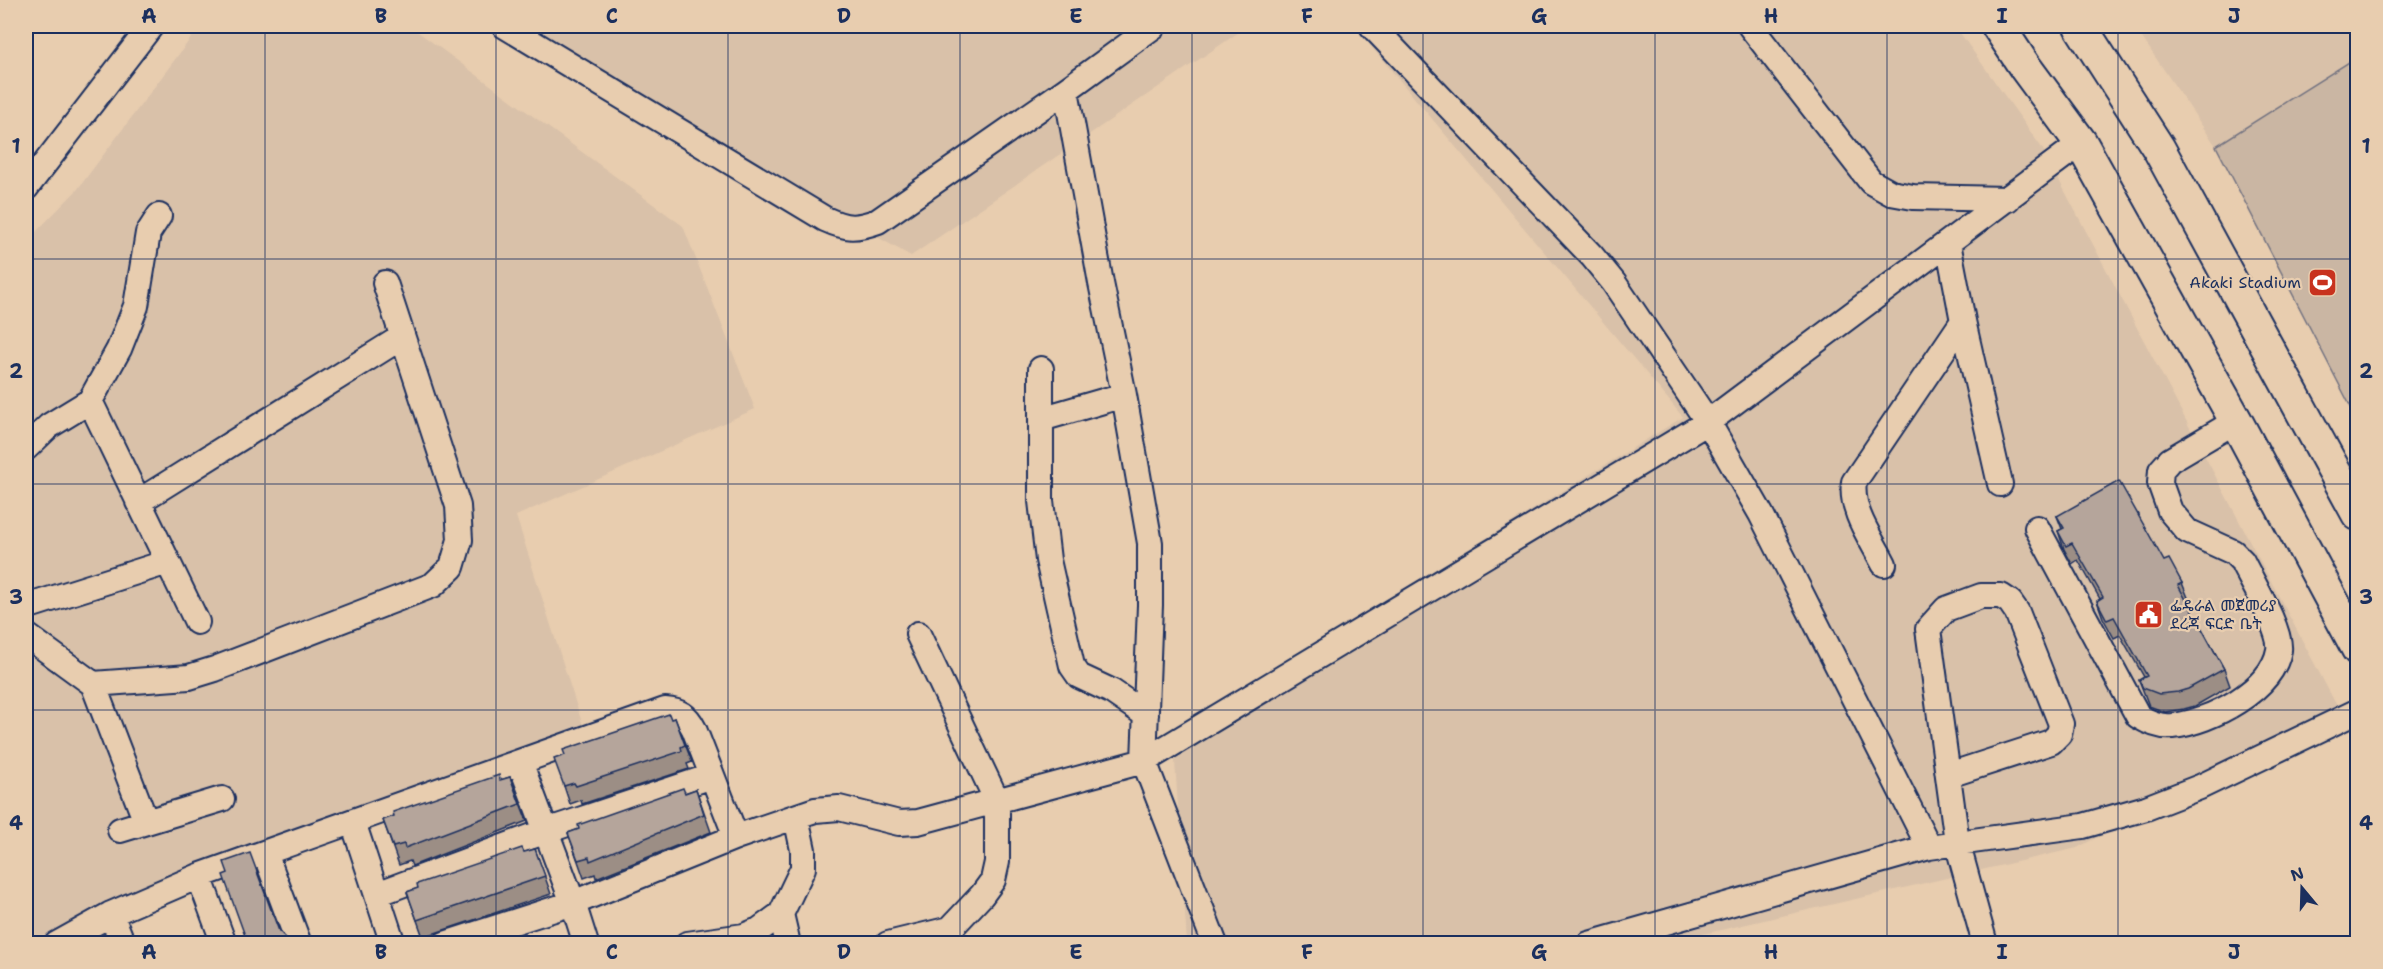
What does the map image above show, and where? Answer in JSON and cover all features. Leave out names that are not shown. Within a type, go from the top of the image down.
[{"type":"main road","points":[[1998,26],[2081,143],[2236,421],[2358,649]]},
{"type":"main road","points":[[2080,26],[2159,149],[2358,514]]},
{"type":"street","points":[[26,188],[151,26]]},
{"type":"street","points":[[505,26],[540,34],[825,219],[844,228],[862,227],[878,221],[1154,26]]},
{"type":"street","points":[[1372,26],[1592,256],[1614,283],[1708,422],[1761,514],[1929,847]]},
{"type":"street","points":[[1750,26],[1871,182],[1891,193],[1913,197],[2008,199]]},
{"type":"street","points":[[1066,90],[1101,283],[1125,395],[1150,543],[1144,761],[1215,944]]},
{"type":"street","points":[[445,944],[573,903],[736,837],[815,810],[839,808],[899,823],[918,822],[1144,761],[1708,422],[2081,143]]},
{"type":"street","points":[[26,448],[50,426],[90,401],[119,349],[136,306],[148,233],[159,216]]},
{"type":"street","points":[[1948,243],[2000,484]]},
{"type":"street","points":[[93,684],[189,677],[215,669],[433,585],[452,567],[460,540],[458,506],[385,283]]},
{"type":"street","points":[[1884,564],[1856,507],[1852,495],[1854,482],[1963,321]]},
{"type":"street","points":[[138,502],[402,337]]},
{"type":"street","points":[[1041,369],[1041,501],[1048,560],[1072,666],[1079,676],[1111,691],[1146,715]]},
{"type":"street","points":[[1041,419],[1125,395]]},
{"type":"street","points":[[90,401],[197,622]]},
{"type":"street","points":[[2037,528],[2138,716],[2151,723],[2171,727],[2207,716],[2247,696],[2274,668],[2279,648],[2278,634],[2242,561],[2233,552],[2187,531],[2170,511],[2160,483],[2161,470],[2170,460],[2236,421]]},
{"type":"street","points":[[26,607],[168,562]]},
{"type":"street","points":[[1949,775],[2050,742],[2059,734],[2061,724],[2017,612],[2010,602],[2001,597],[1981,596],[1946,609],[1928,629],[1957,842],[1985,944]]},
{"type":"street","points":[[888,944],[945,936],[993,880],[997,862],[997,801],[918,634]]},
{"type":"street","points":[[26,635],[93,684],[146,822]]},
{"type":"street","points":[[57,944],[111,914],[200,876],[665,710],[677,711],[688,717],[736,837]]},
{"type":"street","points":[[1589,944],[1929,847],[2083,826],[2146,808],[2200,787],[2358,711]]},
{"type":"street","points":[[520,762],[586,944]]},
{"type":"street","points":[[377,894],[546,831],[712,776]]},
{"type":"street","points":[[120,830],[222,799]]},
{"type":"street","points":[[687,944],[744,936],[759,930],[781,914],[803,868],[796,817]]},
{"type":"street","points":[[353,822],[393,944]]},
{"type":"street","points":[[265,853],[299,944]]},
{"type":"street","points":[[200,876],[224,944]]},
{"type":"street","points":[[111,914],[123,944]]},
{"type":"street","points":[[781,914],[788,944]]},
{"type":"shaded area","points":[[200,26],[410,26],[683,226],[755,409],[516,516],[583,726],[182,873],[41,943],[26,944],[26,242],[77,190]]},
{"type":"shaded area","points":[[504,26],[1248,26],[911,256]]},
{"type":"shaded area","points":[[1354,26],[1955,26],[2042,148],[2338,708],[2077,848],[1660,944],[1187,943],[1173,731],[1683,417]]},
{"type":"shaded area","points":[[2134,26],[2357,26],[2357,57],[2216,146]]},
{"type":"shaded area","name":"Akaki Stadium","points":[[2357,57],[2357,419],[2216,146]]},
{"type":"building","points":[[2119,481],[2164,561],[2169,559],[2182,583],[2178,585],[2224,669],[2188,689],[2159,694],[2143,688],[2139,680],[2147,676],[2114,617],[2107,620],[2097,601],[2103,597],[2072,543],[2066,546],[2058,531],[2064,528],[2057,516]]},
{"type":"building","points":[[669,714],[671,719],[675,718],[685,745],[681,747],[682,751],[576,786],[574,783],[564,786],[554,759],[565,755],[563,750]]},
{"type":"building","points":[[499,775],[500,780],[510,777],[520,804],[405,848],[404,844],[393,847],[383,820],[394,816],[393,812]]},
{"type":"building","points":[[683,788],[685,793],[696,789],[704,814],[590,861],[589,857],[578,860],[568,833],[579,829],[578,825]]},
{"type":"building","points":[[522,848],[524,852],[535,849],[545,876],[417,920],[407,892],[418,888],[417,884]]},
{"type":"building","points":[[250,853],[279,931],[290,944],[248,944],[223,875],[228,873],[224,862]]},
{"type":"place","name":"Akaki Stadium","points":[[2322,282]]},
{"type":"place","name":"ፌዴራል መጀመሪያ ደረጃ ፍርድ ቤት","points":[[2149,614]]}]
